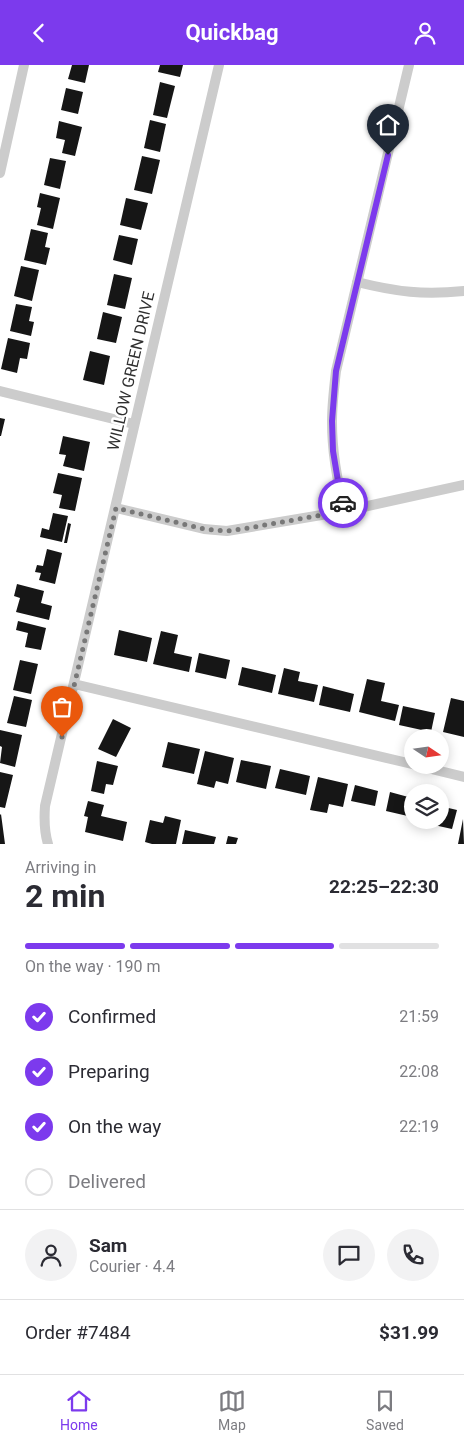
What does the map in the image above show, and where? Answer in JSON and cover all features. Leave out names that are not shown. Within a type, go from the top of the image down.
[{"type":"street","points":[[0,173],[24,65]]},
{"type":"street","name":"WILLOW GREEN DRIVE","points":[[48,844],[45,834],[45,806],[218,65]]},
{"type":"street","points":[[345,511],[333,451],[332,415],[336,371],[410,65]]},
{"type":"street","points":[[358,282],[389,290],[414,293],[464,291]]},
{"type":"street","points":[[0,391],[134,423]]},
{"type":"street","points":[[116,508],[204,529],[227,531],[345,511],[464,485]]},
{"type":"street","points":[[74,685],[404,763]]},
{"type":"street","points":[[449,773],[464,777]]},
{"type":"building","points":[[72,65],[89,65],[85,83],[68,79]]},
{"type":"building","points":[[160,65],[183,65],[180,77],[158,72]]},
{"type":"building","points":[[160,82],[175,86],[167,118],[153,115]]},
{"type":"building","points":[[66,88],[83,92],[78,114],[61,110]]},
{"type":"building","points":[[150,120],[166,124],[160,152],[144,148]]},
{"type":"building","points":[[59,121],[82,127],[75,156],[62,153],[65,140],[56,138]]},
{"type":"building","points":[[142,156],[160,160],[152,194],[134,190]]},
{"type":"building","points":[[50,158],[66,161],[60,189],[44,185]]},
{"type":"building","points":[[40,193],[60,198],[53,229],[37,225],[41,208],[37,207]]},
{"type":"building","points":[[126,198],[148,203],[141,230],[120,225]]},
{"type":"building","points":[[31,229],[48,233],[45,247],[50,248],[46,265],[24,260]]},
{"type":"building","points":[[119,235],[138,239],[132,265],[113,260]]},
{"type":"building","points":[[21,266],[39,270],[32,301],[14,296]]},
{"type":"building","points":[[114,274],[132,278],[125,309],[107,305]]},
{"type":"building","points":[[16,304],[32,307],[29,321],[34,322],[31,336],[10,331]]},
{"type":"building","points":[[103,312],[122,317],[116,343],[97,339]]},
{"type":"building","points":[[8,338],[30,343],[27,359],[20,358],[17,373],[1,369]]},
{"type":"building","points":[[90,351],[110,356],[104,385],[83,380]]},
{"type":"building","points":[[0,418],[5,419],[1,436],[0,436]]},
{"type":"building","points":[[63,436],[90,442],[84,471],[63,466],[66,455],[59,454]]},
{"type":"building","points":[[58,473],[82,478],[75,511],[59,508],[62,495],[53,493]]},
{"type":"building","points":[[53,513],[68,516],[62,542],[40,537],[42,528],[49,530]]},
{"type":"building","points":[[68,523],[71,524],[67,543],[64,543]]},
{"type":"building","points":[[47,549],[62,553],[55,584],[39,580],[41,573],[35,572],[37,565],[43,566]]},
{"type":"building","points":[[17,584],[44,591],[41,603],[52,606],[49,620],[16,612],[20,598],[14,596]]},
{"type":"building","points":[[18,621],[46,628],[41,650],[25,647],[28,633],[16,630]]},
{"type":"building","points":[[119,630],[152,638],[147,662],[114,655]]},
{"type":"building","points":[[161,631],[178,635],[174,653],[192,657],[189,672],[153,664]]},
{"type":"building","points":[[199,653],[230,660],[226,679],[195,672]]},
{"type":"building","points":[[20,660],[38,664],[31,694],[13,690]]},
{"type":"building","points":[[242,667],[276,675],[272,693],[238,685]]},
{"type":"building","points":[[284,668],[300,672],[298,681],[318,685],[314,702],[278,694]]},
{"type":"building","points":[[367,679],[385,683],[381,701],[399,705],[395,721],[359,712]]},
{"type":"building","points":[[323,686],[354,694],[350,712],[319,705]]},
{"type":"building","points":[[14,696],[32,700],[26,727],[7,723]]},
{"type":"building","points":[[451,698],[464,701],[464,737],[449,733],[449,729],[444,729]]},
{"type":"building","points":[[403,706],[435,713],[432,729],[417,729],[399,725]]},
{"type":"building","points":[[113,719],[131,728],[116,757],[98,749]]},
{"type":"building","points":[[0,730],[22,735],[15,767],[0,763],[2,747],[0,746]]},
{"type":"building","points":[[168,742],[200,749],[194,774],[162,767]]},
{"type":"building","points":[[205,751],[234,758],[228,784],[216,781],[214,788],[197,784]]},
{"type":"building","points":[[241,760],[271,766],[266,789],[236,782]]},
{"type":"building","points":[[97,761],[118,766],[113,785],[106,784],[104,794],[91,791]]},
{"type":"building","points":[[280,769],[310,776],[306,795],[275,788]]},
{"type":"building","points":[[0,772],[13,775],[5,808],[0,807]]},
{"type":"building","points":[[318,777],[348,784],[343,807],[329,804],[327,813],[310,810]]},
{"type":"building","points":[[355,785],[378,791],[375,806],[351,801]]},
{"type":"building","points":[[390,792],[404,796],[404,815],[386,811]]},
{"type":"building","points":[[88,801],[104,805],[101,816],[127,822],[123,841],[85,832],[88,817],[84,816]]},
{"type":"building","points":[[449,808],[457,810],[452,829],[449,828]]},
{"type":"building","points":[[1,814],[5,844],[0,844]]},
{"type":"building","points":[[165,816],[181,820],[176,844],[152,844],[145,842],[150,820],[163,823]]},
{"type":"building","points":[[463,819],[464,844],[458,844]]},
{"type":"building","points":[[185,830],[216,837],[214,844],[182,844]]},
{"type":"building","points":[[228,836],[238,838],[236,844],[226,844]]},
{"type":"way so far","points":[[62,737],[116,508],[204,529],[227,531],[345,511],[343,503]]},
{"type":"route","points":[[343,503],[333,451],[332,421],[336,371],[388,155]]}]
